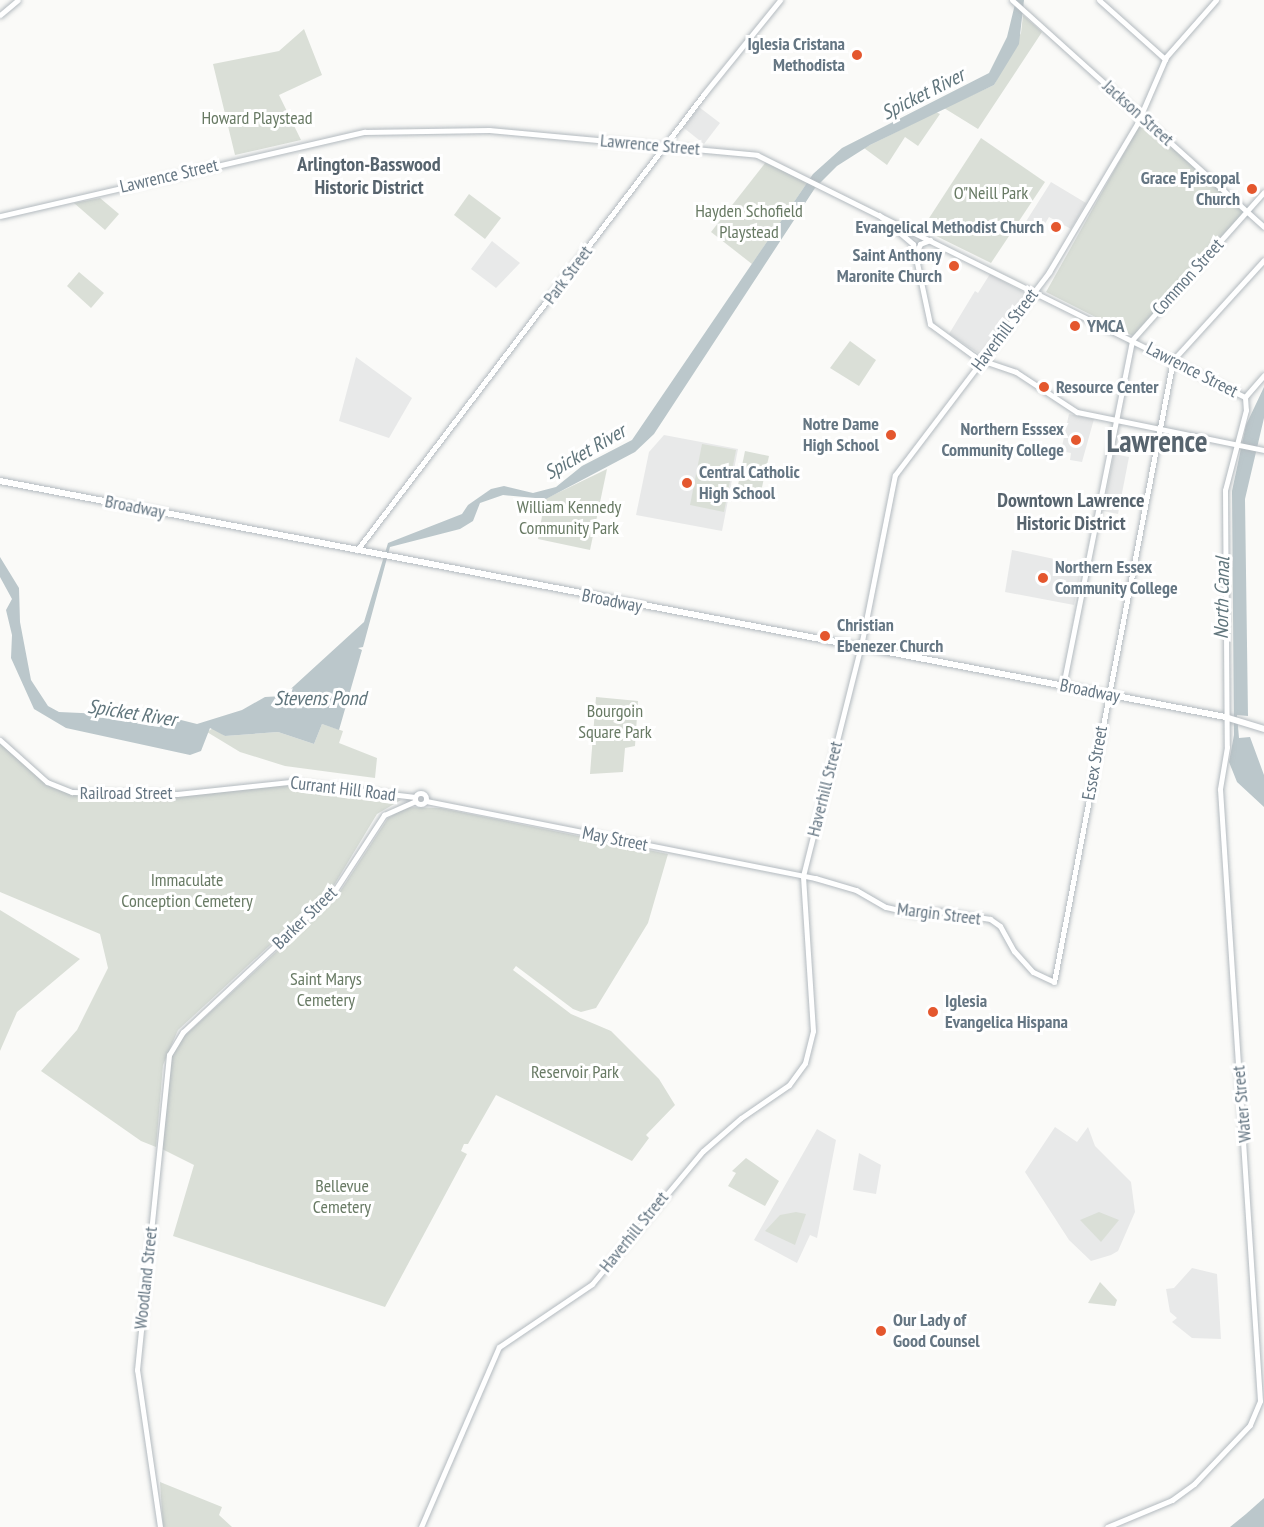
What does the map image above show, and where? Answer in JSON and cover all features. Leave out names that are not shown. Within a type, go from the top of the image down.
[{"type":"main road","points":[[0,15],[18,0]]},
{"type":"main road","name":"Park Street","points":[[357,550],[665,146],[780,0]]},
{"type":"main road","name":"Jackson Street","points":[[1013,0],[1264,227]]},
{"type":"main road","points":[[1098,0],[1165,59]]},
{"type":"main road","name":"Haverhill Street","points":[[421,1527],[500,1347],[592,1284],[703,1151],[799,1074],[813,1031],[803,876],[861,647],[895,475],[1034,291],[1075,230],[1141,115],[1165,59],[1216,0]]},
{"type":"main road","name":"Lawrence Street","points":[[0,216],[364,132],[489,130],[757,155],[808,178],[1173,360],[1246,400]]},
{"type":"main road","name":"Common Street","points":[[1132,340],[1264,192]]},
{"type":"main road","points":[[879,215],[910,238],[930,324],[982,360],[1016,372],[1070,409],[1237,442],[1264,450]]},
{"type":"main road","points":[[915,256],[918,247],[930,240]]},
{"type":"main road","points":[[1173,360],[1264,260]]},
{"type":"main road","points":[[1063,686],[1132,340]]},
{"type":"main road","name":"Essex Street","points":[[1054,981],[1107,695],[1162,428],[1173,360]]},
{"type":"main road","points":[[1246,400],[1264,375]]},
{"type":"main road","name":"Water Street","points":[[1107,1527],[1172,1500],[1206,1473],[1250,1425],[1260,1401],[1261,1384],[1222,819],[1228,718],[1225,490],[1246,400]]},
{"type":"main road","name":"Broadway","points":[[0,481],[1249,722],[1264,729]]},
{"type":"main road","name":"Railroad Street","points":[[0,740],[47,782],[64,791],[153,795],[199,790]]},
{"type":"main road","name":"Currant Hill Road","points":[[199,790],[290,782],[415,799],[420,805],[426,801]]},
{"type":"main road","name":"Barker Street","points":[[183,1032],[335,890],[384,815],[415,799]]},
{"type":"main road","name":"May Street","points":[[426,801],[803,876]]},
{"type":"main road","name":"Margin Street","points":[[803,876],[849,888],[903,911],[927,914],[938,911],[990,920],[1000,926],[1028,966],[1054,981]]},
{"type":"main road","name":"Woodland Street","points":[[160,1527],[137,1370],[166,1067],[174,1045],[183,1032]]},
{"type":"shaded area","points":[[699,107],[720,123],[704,144],[684,128]]},
{"type":"shaded area","points":[[1051,182],[1086,203],[1071,229],[1049,217],[1040,232],[1025,223]]},
{"type":"shaded area","points":[[492,241],[520,263],[496,288],[471,269]]},
{"type":"shaded area","points":[[990,274],[1027,294],[981,355],[949,334],[975,291],[978,293]]},
{"type":"shaded area","points":[[356,357],[412,398],[389,438],[339,421]]},
{"type":"shaded area","name":"Northern Esssex Community College","points":[[1069,414],[1094,419],[1082,462],[1070,460],[1071,453],[1061,451]]},
{"type":"shaded area","name":"Central Catholic High School","points":[[664,435],[738,449],[722,531],[636,515],[649,452]]},
{"type":"shaded area","name":"Northern Esssex Community College","points":[[1114,454],[1129,457],[1118,514],[1103,511]]},
{"type":"shaded area","name":"Northern Essex Community College","points":[[1012,550],[1082,565],[1074,605],[1005,592]]},
{"type":"shaded area","points":[[1055,1127],[1077,1142],[1088,1127],[1095,1146],[1131,1182],[1135,1212],[1118,1251],[1111,1255],[1091,1261],[1069,1240],[1025,1172]]},
{"type":"shaded area","points":[[817,1129],[836,1140],[817,1238],[810,1235],[797,1263],[754,1240]]},
{"type":"shaded area","points":[[859,1153],[881,1165],[876,1194],[853,1190]]},
{"type":"shaded area","points":[[1192,1268],[1217,1274],[1221,1339],[1192,1338],[1172,1322],[1177,1318],[1170,1312],[1166,1289],[1174,1288]]},
{"type":"green space","points":[[1023,15],[1042,32],[978,129],[944,108],[994,85],[1021,33]]},
{"type":"green space","name":"Howard Playstead","points":[[304,29],[322,75],[279,95],[301,140],[235,155],[213,64],[279,51]]},
{"type":"green space","points":[[936,112],[940,114],[918,146],[905,137],[887,165],[864,148]]},
{"type":"green space","points":[[1143,119],[1244,212],[1133,336],[1046,292]]},
{"type":"green space","name":"O\"Neill Park","points":[[981,138],[1045,182],[991,263],[922,229]]},
{"type":"green space","name":"Hayden Schofield Playstead","points":[[766,162],[807,183],[752,264],[711,232]]},
{"type":"green space","points":[[469,194],[501,218],[485,239],[454,215]]},
{"type":"green space","points":[[100,198],[119,214],[105,230],[74,203]]},
{"type":"green space","points":[[79,272],[104,293],[91,308],[67,286]]},
{"type":"green space","points":[[850,341],[876,360],[859,386],[830,368]]},
{"type":"green space","points":[[702,444],[736,450],[724,512],[690,505]]},
{"type":"green space","points":[[745,451],[769,456],[760,496],[737,490]]},
{"type":"green space","name":"William Kennedy Community Park","points":[[607,469],[590,550],[538,539],[545,499]]},
{"type":"green space","name":"Bourgoin Square Park","points":[[596,697],[638,701],[635,746],[625,748],[623,772],[590,774]]},
{"type":"green space","points":[[322,724],[343,731],[339,743],[377,758],[375,778],[285,766],[240,752],[207,732],[213,728],[225,736],[278,732],[314,744]]},
{"type":"green space","name":"Immaculate Conception Cemetery","points":[[0,743],[51,787],[84,796],[181,796],[278,784],[401,800],[377,814],[333,887],[178,1030],[163,1065],[156,1147],[141,1141],[41,1071],[77,1030],[108,968],[100,934],[0,892]]},
{"type":"green space","name":"Bellevue Cemetery","points":[[406,807],[440,808],[668,854],[648,923],[596,1008],[581,1012],[573,1009],[516,966],[513,970],[571,1014],[611,1031],[659,1079],[675,1105],[646,1135],[649,1138],[632,1161],[496,1095],[468,1144],[464,1144],[461,1151],[467,1154],[385,1307],[173,1236],[194,1165],[162,1149],[171,1058],[181,1039],[337,896],[388,818]]},
{"type":"green space","points":[[0,910],[80,959],[17,1012],[0,1051]]},
{"type":"green space","points":[[746,1158],[779,1181],[765,1206],[728,1186],[736,1173],[732,1171]]},
{"type":"green space","points":[[796,1212],[806,1214],[795,1245],[765,1231],[780,1215]]},
{"type":"green space","points":[[1099,1212],[1119,1220],[1101,1242],[1080,1220]]},
{"type":"green space","points":[[1100,1282],[1117,1300],[1115,1306],[1088,1303]]},
{"type":"green space","points":[[160,1482],[222,1507],[219,1515],[232,1527],[163,1527]]},
{"type":"water","name":"Stevens Pond","points":[[1016,0],[1024,0],[1019,44],[994,85],[870,145],[837,166],[815,188],[654,434],[635,452],[546,499],[503,495],[480,503],[473,521],[460,529],[390,547],[363,647],[358,648],[362,650],[339,730],[322,724],[314,744],[278,732],[225,736],[210,728],[201,751],[190,755],[66,728],[34,709],[11,658],[12,635],[6,610],[12,599],[0,577],[0,557],[19,588],[20,622],[31,680],[48,706],[59,712],[169,717],[197,724],[242,710],[265,697],[283,696],[364,622],[388,543],[462,514],[468,505],[491,489],[504,486],[533,493],[556,487],[582,466],[632,440],[813,174],[842,148],[989,73],[1007,37]]},
{"type":"water","name":"North Canal","points":[[1264,387],[1264,418],[1245,499],[1248,716],[1237,715],[1239,738],[1250,737],[1264,775],[1264,807],[1237,782],[1229,762],[1234,735],[1232,491],[1246,425]]},
{"type":"water","points":[[1264,1498],[1264,1527],[1230,1527],[1246,1514]]},
{"type":"place","name":"Iglesia Cristana Methodista","points":[[857,55]]},
{"type":"place","name":"Grace Episcopal Church","points":[[1252,189]]},
{"type":"place","name":"Evangelical Methodist Church","points":[[1056,227]]},
{"type":"place","name":"Saint Anthony Maronite Church","points":[[954,266]]},
{"type":"place","name":"YMCA","points":[[1075,326]]},
{"type":"place","name":"Resource Center","points":[[1044,387]]},
{"type":"place","name":"Notre Dame High School","points":[[891,435]]},
{"type":"place","name":"Northern Esssex Community College","points":[[1076,440]]},
{"type":"place","name":"Central Catholic High School","points":[[687,483]]},
{"type":"place","name":"Northern Essex Community College","points":[[1043,578]]},
{"type":"place","name":"Christian Ebenezer Church","points":[[825,636]]},
{"type":"place","name":"Iglesia Evangelica Hispana","points":[[933,1012]]},
{"type":"place","name":"Our Lady of Good Counsel","points":[[881,1331]]},
{"type":"district","name":"Arlington-Basswood Historic District","points":[[369,176]]},
{"type":"district","name":"Lawrence","points":[[1157,441]]},
{"type":"district","name":"Downtown Lawrence Historic District","points":[[1071,512]]},
{"type":"water label","name":"Spicket River","points":[[923,94]]},
{"type":"water label","name":"Spicket River","points":[[585,452]]},
{"type":"water label","name":"Spicket River","points":[[132,713]]},
{"type":"park label","name":"Saint Marys Cemetery","points":[[326,990]]},
{"type":"park label","name":"Reservoir Park","points":[[575,1072]]}]
